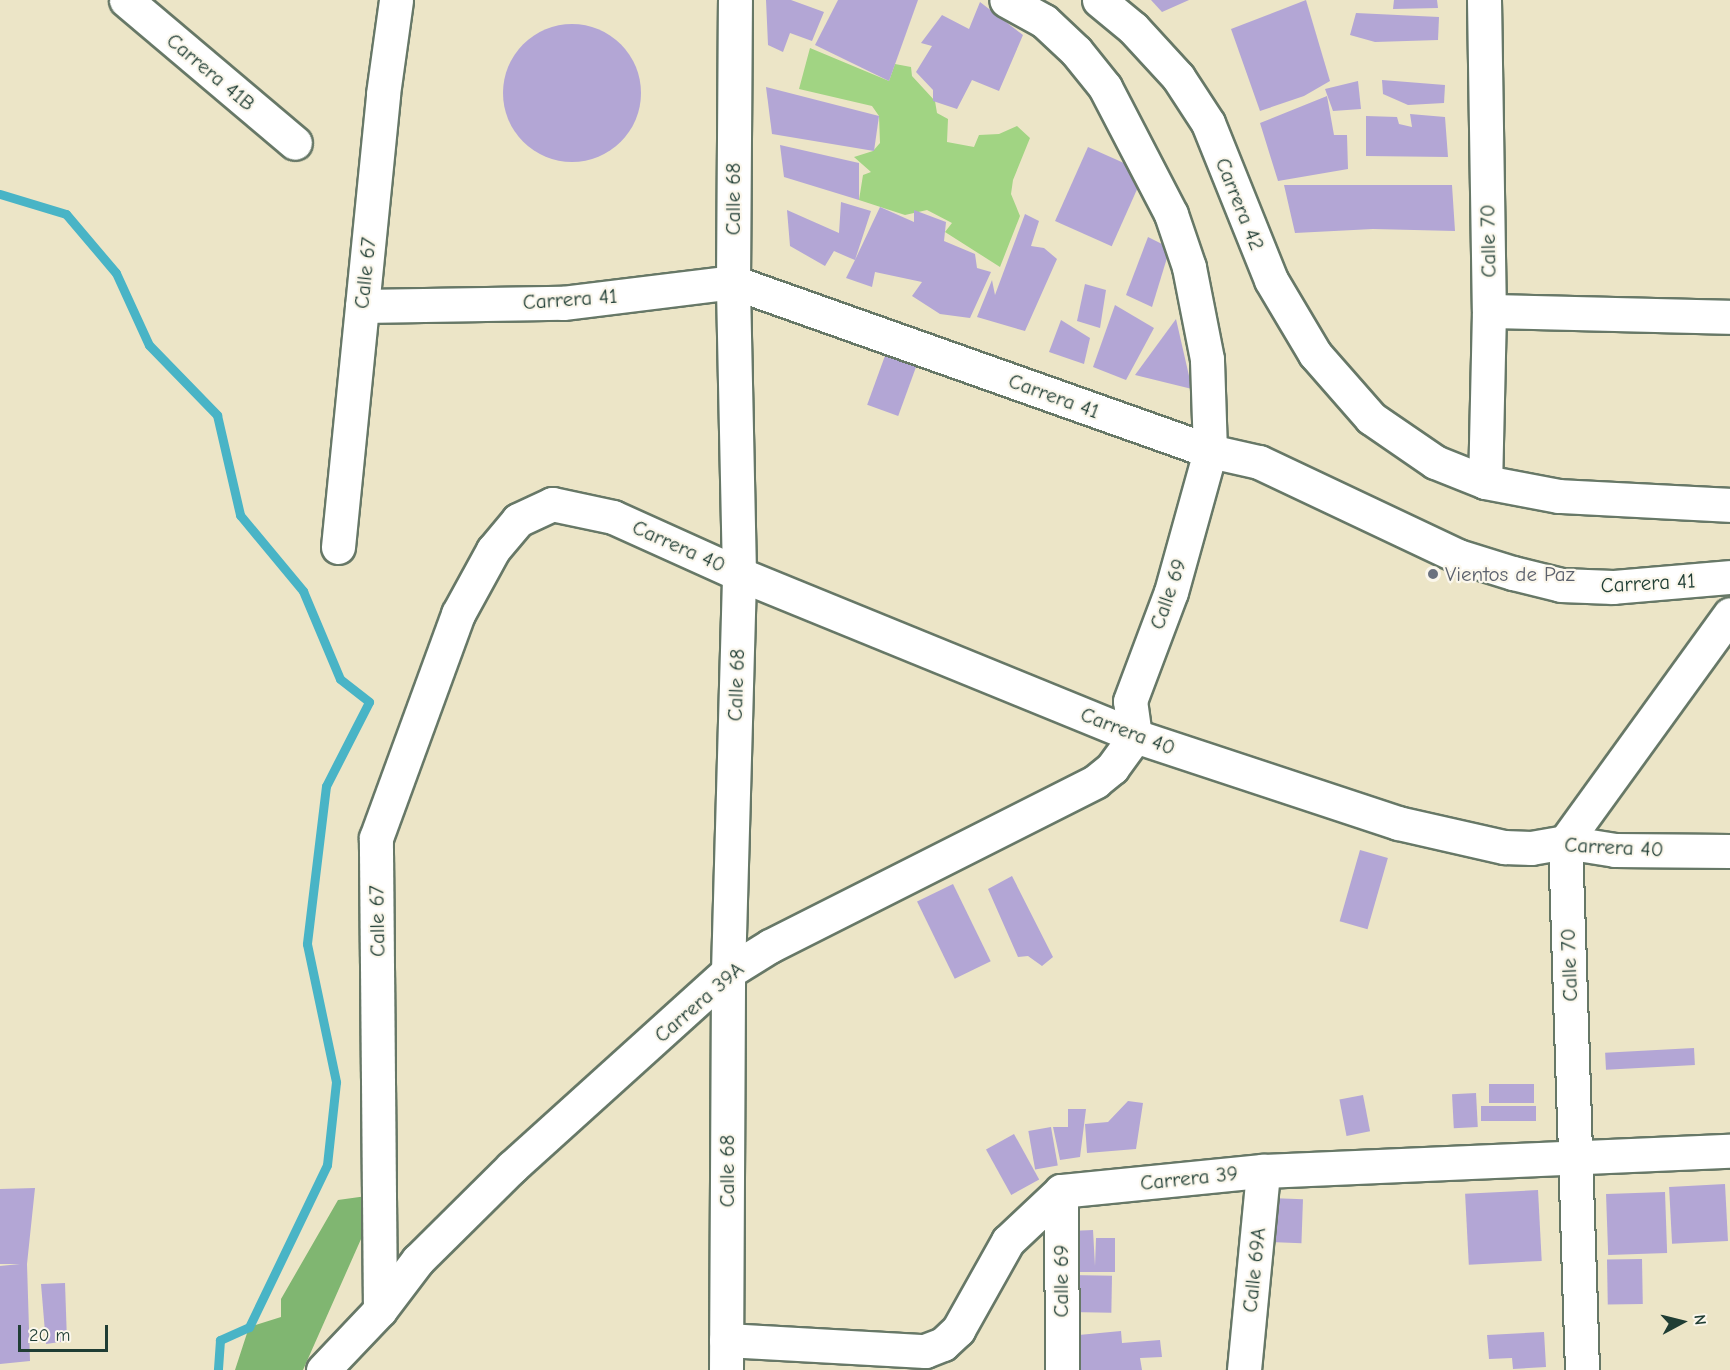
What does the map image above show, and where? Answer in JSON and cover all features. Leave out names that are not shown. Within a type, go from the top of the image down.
[{"type":"street","name":"Carrera 41B","points":[[126,0],[295,143]]},
{"type":"street","name":"Calle 67","points":[[338,548],[382,94],[396,0]]},
{"type":"street","name":"Calle 69","points":[[1006,0],[1044,21],[1077,51],[1105,87],[1171,214],[1189,267],[1207,359],[1210,452],[1171,592],[1130,701],[1135,736]]},
{"type":"street","name":"Carrera 42","points":[[1099,0],[1133,28],[1178,77],[1208,123],[1271,280],[1315,354],[1371,418],[1435,462],[1485,482]]},
{"type":"street","name":"Calle 70","points":[[1484,0],[1489,311],[1485,482]]},
{"type":"street","name":"Calle 68","points":[[726,1355],[728,972],[739,574],[733,282],[732,1]]},
{"type":"street","name":"Carrera 41","points":[[362,306],[563,303],[733,282],[1210,452],[1258,462],[1458,556],[1561,585],[1613,587],[1730,576]]},
{"type":"street","points":[[1489,311],[1730,317]]},
{"type":"street","points":[[1485,482],[1559,496],[1730,505]]},
{"type":"street","name":"Calle 67","points":[[380,1310],[376,838],[458,614],[493,550],[518,520],[552,504]]},
{"type":"street","name":"Carrera 40","points":[[552,504],[613,517],[739,574],[1135,736],[1398,823],[1450,837],[1531,848],[1565,842],[1615,850],[1730,851]]},
{"type":"street","points":[[1565,842],[1730,614]]},
{"type":"street","name":"Carrera 39A","points":[[380,1310],[418,1260],[512,1167],[728,972],[770,946],[1096,781],[1112,768],[1135,736]]},
{"type":"street","name":"Calle 70","points":[[1565,842],[1582,1370]]},
{"type":"street","name":"Carrera 39","points":[[1061,1191],[1263,1171],[1730,1151]]},
{"type":"street","name":"Calle 69A","points":[[1244,1370],[1263,1171]]},
{"type":"street","name":"Calle 69","points":[[1061,1191],[1062,1370]]},
{"type":"street","points":[[726,1355],[926,1351],[943,1344],[958,1330],[1008,1241],[1061,1191]]},
{"type":"street","points":[[324,1370],[380,1310]]},
{"type":"green space","points":[[810,48],[889,81],[895,64],[911,67],[912,76],[935,101],[937,113],[948,119],[947,142],[974,147],[979,135],[999,134],[1017,126],[1030,138],[1013,180],[1011,194],[1020,216],[1000,267],[945,232],[952,223],[927,210],[905,215],[859,200],[863,175],[871,172],[854,157],[873,151],[880,143],[879,116],[872,106],[799,89]]},
{"type":"green space","points":[[381,1194],[303,1370],[235,1370],[249,1327],[281,1317],[281,1299],[338,1200]]},
{"type":"building","points":[[766,0],[791,0],[824,12],[812,41],[790,33],[783,52],[768,45]]},
{"type":"building","points":[[838,0],[918,0],[889,81],[815,45]]},
{"type":"building","points":[[1151,0],[1189,0],[1162,12]]},
{"type":"building","points":[[1306,0],[1330,81],[1304,96],[1260,111],[1231,29]]},
{"type":"building","points":[[1394,0],[1437,0],[1438,8],[1393,9]]},
{"type":"building","points":[[980,2],[1023,35],[999,91],[972,80],[957,109],[933,101],[933,90],[916,72],[932,46],[921,43],[942,15],[969,29]]},
{"type":"building","points":[[1356,13],[1439,17],[1438,40],[1375,42],[1350,35]]},
{"type":"building","points":[[572,24],[599,29],[611,35],[621,44],[630,54],[636,66],[641,93],[636,120],[630,132],[621,142],[611,151],[599,157],[572,162],[545,157],[533,151],[523,142],[514,132],[508,120],[503,93],[508,66],[514,54],[523,44],[533,35],[545,29]]},
{"type":"building","points":[[1382,80],[1445,85],[1444,103],[1408,105],[1383,94]]},
{"type":"building","points":[[1358,81],[1361,109],[1333,111],[1325,89]]},
{"type":"building","points":[[766,87],[879,116],[874,151],[772,134]]},
{"type":"building","points":[[1327,96],[1334,135],[1347,135],[1348,169],[1278,181],[1260,123]]},
{"type":"building","points":[[1410,114],[1445,117],[1448,157],[1366,156],[1366,116],[1397,117],[1399,124],[1412,127]]},
{"type":"building","points":[[780,145],[859,163],[859,200],[784,177]]},
{"type":"building","points":[[1088,147],[1145,172],[1112,246],[1055,221]]},
{"type":"building","points":[[1284,185],[1452,185],[1455,231],[1373,229],[1295,233]]},
{"type":"building","points":[[841,202],[871,211],[855,260],[834,251],[825,266],[790,246],[787,210],[839,233]]},
{"type":"building","points":[[880,207],[914,222],[914,210],[946,222],[944,241],[975,254],[977,268],[991,272],[970,318],[940,314],[912,296],[922,282],[875,272],[872,287],[846,278]]},
{"type":"building","points":[[1025,214],[1039,221],[1031,246],[1044,248],[1057,259],[1025,331],[977,317],[992,280],[995,295]]},
{"type":"building","points":[[1148,237],[1170,248],[1152,307],[1126,295]]},
{"type":"building","points":[[1085,284],[1106,290],[1100,328],[1077,321]]},
{"type":"building","points":[[1115,305],[1154,328],[1126,380],[1093,367]]},
{"type":"building","points":[[1176,319],[1192,389],[1135,375]]},
{"type":"building","points":[[1061,320],[1090,338],[1084,364],[1049,352]]},
{"type":"building","points":[[886,353],[917,364],[898,416],[867,405]]},
{"type":"building","points":[[1360,850],[1388,858],[1367,929],[1340,921]]},
{"type":"building","points":[[1012,876],[1053,957],[1042,966],[1028,956],[1018,957],[988,889]]},
{"type":"building","points":[[953,884],[991,961],[955,979],[917,902]]},
{"type":"building","points":[[1694,1048],[1695,1065],[1606,1070],[1605,1053]]},
{"type":"building","points":[[1489,1084],[1534,1084],[1534,1103],[1489,1103]]},
{"type":"building","points":[[1476,1093],[1478,1127],[1454,1128],[1452,1094]]},
{"type":"building","points":[[1363,1095],[1370,1131],[1347,1136],[1339,1100]]},
{"type":"building","points":[[1128,1101],[1143,1103],[1136,1149],[1087,1153],[1085,1124],[1108,1122]]},
{"type":"building","points":[[1481,1106],[1536,1106],[1536,1121],[1481,1121]]},
{"type":"building","points":[[1068,1109],[1086,1109],[1080,1157],[1060,1160],[1053,1127],[1068,1127]]},
{"type":"building","points":[[1051,1127],[1058,1165],[1035,1169],[1028,1131]]},
{"type":"building","points":[[1014,1134],[1039,1179],[1011,1195],[986,1150]]},
{"type":"building","points":[[1725,1184],[1728,1241],[1672,1244],[1669,1187]]},
{"type":"building","points":[[35,1188],[27,1264],[30,1361],[0,1364],[0,1266],[20,1264],[0,1264],[0,1189]]},
{"type":"building","points":[[1538,1190],[1542,1261],[1469,1265],[1465,1194]]},
{"type":"building","points":[[1665,1192],[1667,1253],[1608,1255],[1606,1194]]},
{"type":"building","points":[[1269,1198],[1303,1199],[1301,1243],[1267,1242]]},
{"type":"building","points":[[1093,1230],[1095,1266],[1096,1238],[1115,1238],[1115,1272],[1072,1272],[1070,1231]]},
{"type":"building","points":[[1642,1259],[1643,1304],[1608,1305],[1607,1260]]},
{"type":"building","points":[[1070,1275],[1112,1276],[1111,1313],[1069,1312]]},
{"type":"building","points":[[65,1283],[67,1341],[46,1344],[41,1284]]},
{"type":"building","points":[[1121,1331],[1122,1343],[1160,1340],[1162,1357],[1140,1358],[1142,1370],[1069,1370],[1068,1336]]},
{"type":"building","points":[[1544,1332],[1546,1367],[1513,1369],[1512,1358],[1489,1359],[1487,1335]]},
{"type":"waterway","points":[[0,194],[66,214],[116,273],[149,345],[217,415],[240,515],[303,591],[340,679],[369,702],[326,786],[307,944],[336,1082],[327,1165],[249,1327],[220,1340],[218,1370]]},
{"type":"place","name":"Vientos de Paz","points":[[1433,574]]}]
